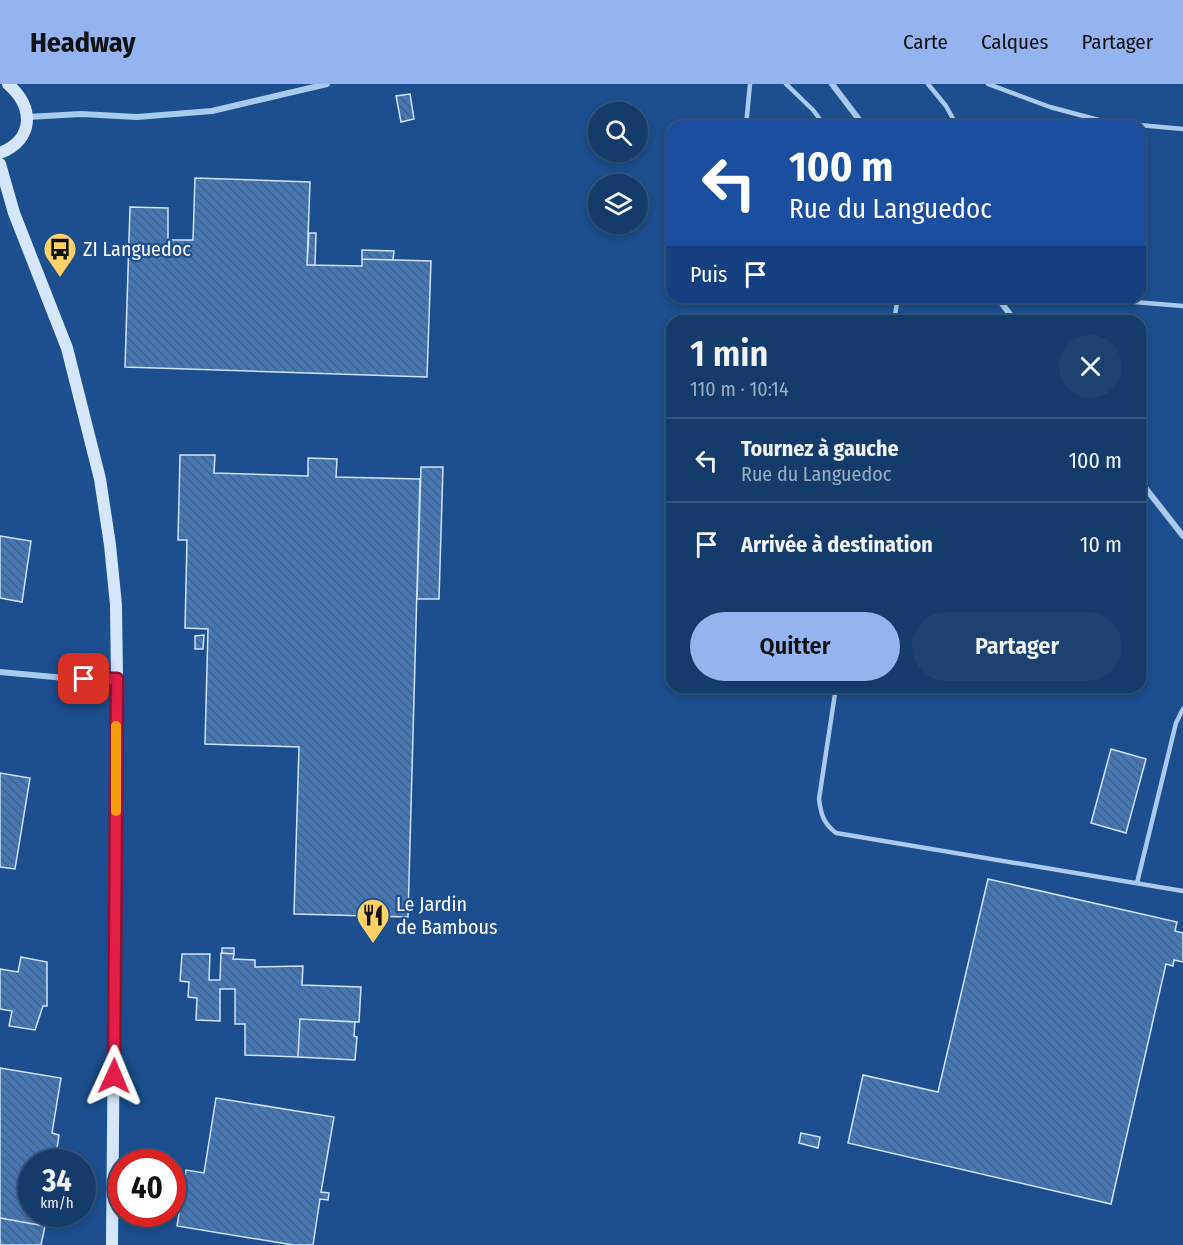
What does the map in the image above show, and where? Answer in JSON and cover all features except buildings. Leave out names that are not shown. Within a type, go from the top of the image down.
[{"type":"street","points":[[0,153],[11,149],[22,136],[27,117],[20,95],[8,84]]},
{"type":"street","points":[[27,117],[81,114],[137,117],[212,111],[327,84]]},
{"type":"street","points":[[832,84],[859,120]]},
{"type":"street","points":[[0,164],[14,213],[67,348],[100,479],[110,545],[116,605],[117,679],[112,1245]]},
{"type":"street","points":[[1146,489],[1183,536]]},
{"type":"street","points":[[0,672],[65,678],[117,679]]},
{"type":"lane","points":[[747,120],[750,84]]},
{"type":"lane","points":[[786,84],[820,120]]},
{"type":"lane","points":[[928,84],[946,106],[954,120]]},
{"type":"lane","points":[[988,84],[1050,107],[1099,120]]},
{"type":"lane","points":[[1146,126],[1183,129]]},
{"type":"lane","points":[[1146,303],[1183,306]]},
{"type":"lane","points":[[835,693],[819,799],[821,816],[827,826],[836,832],[1183,891]]},
{"type":"lane","points":[[1137,883],[1176,723],[1183,709]]},
{"type":"slow traffic","points":[[116,726],[116,811]]},
{"type":"place","name":"ZI Languedoc","points":[[60,278]]},
{"type":"place","name":"Le Jardin de Bambous","points":[[373,944]]},
{"type":"route","points":[[84,679],[117,679],[114,1076]]}]
